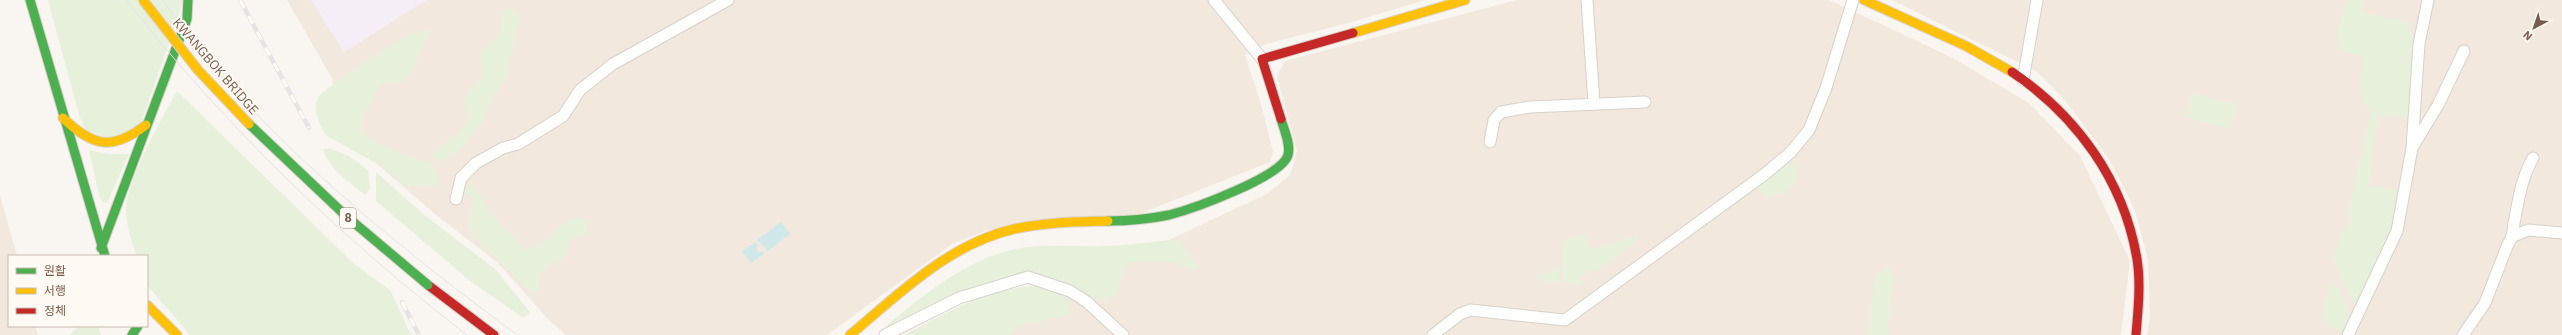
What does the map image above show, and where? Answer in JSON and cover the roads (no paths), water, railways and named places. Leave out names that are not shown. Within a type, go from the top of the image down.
[{"type":"main road","points":[[30,0],[103,252]]},
{"type":"main road","name":"KWANGBOK BRIDGE","points":[[143,0],[217,90],[272,148],[341,212],[428,285],[494,335]]},
{"type":"main road","points":[[103,252],[148,122],[187,19],[188,0]]},
{"type":"main road","points":[[850,335],[933,267],[966,246],[998,234],[1026,228],[1056,224],[1120,222],[1161,216],[1191,208],[1281,168],[1288,155],[1287,139],[1262,59],[1465,0]]},
{"type":"main road","points":[[1864,0],[1988,58],[2023,80],[2066,117],[2091,147],[2114,185],[2132,225],[2138,264],[2141,303],[2136,335]]},
{"type":"main road","points":[[63,118],[72,127],[95,142],[110,144],[127,139],[148,122]]},
{"type":"main road","points":[[148,308],[178,335]]},
{"type":"street","points":[[456,199],[460,178],[476,163],[503,148],[518,144],[563,116],[580,90],[614,64],[728,0]]},
{"type":"street","points":[[1214,0],[1262,59]]},
{"type":"street","points":[[1587,0],[1594,103]]},
{"type":"street","points":[[1432,335],[1460,314],[1470,310],[1564,320],[1765,174],[1791,152],[1809,130],[1826,88],[1853,0]]},
{"type":"street","points":[[2023,80],[2037,0]]},
{"type":"street","points":[[2348,335],[2397,231],[2412,148],[2419,44],[2428,0]]},
{"type":"street","points":[[2412,148],[2438,105],[2464,51]]},
{"type":"street","points":[[1490,142],[1494,120],[1502,112],[1530,107],[1594,103],[1645,102]]},
{"type":"street","points":[[2514,236],[2513,224],[2523,176],[2532,158]]},
{"type":"street","points":[[2463,335],[2485,303],[2508,244],[2514,236],[2528,230],[2562,233]]},
{"type":"street","points":[[885,335],[959,298],[1028,277],[1070,290],[1087,302],[1123,335]]},
{"type":"water","points":[[781,222],[790,234],[766,252],[766,248],[757,240]]},
{"type":"water","points":[[755,242],[758,246],[756,249],[759,253],[762,251],[764,254],[751,263],[742,251]]},
{"type":"tram line","points":[[126,0],[203,92],[286,178],[374,259],[467,335]]},
{"type":"tram line","points":[[162,0],[203,54],[251,109],[323,178],[360,211],[438,275],[517,335]]},
{"type":"railway","points":[[240,0],[309,128]]},
{"type":"railway","points":[[402,302],[419,335]]}]
